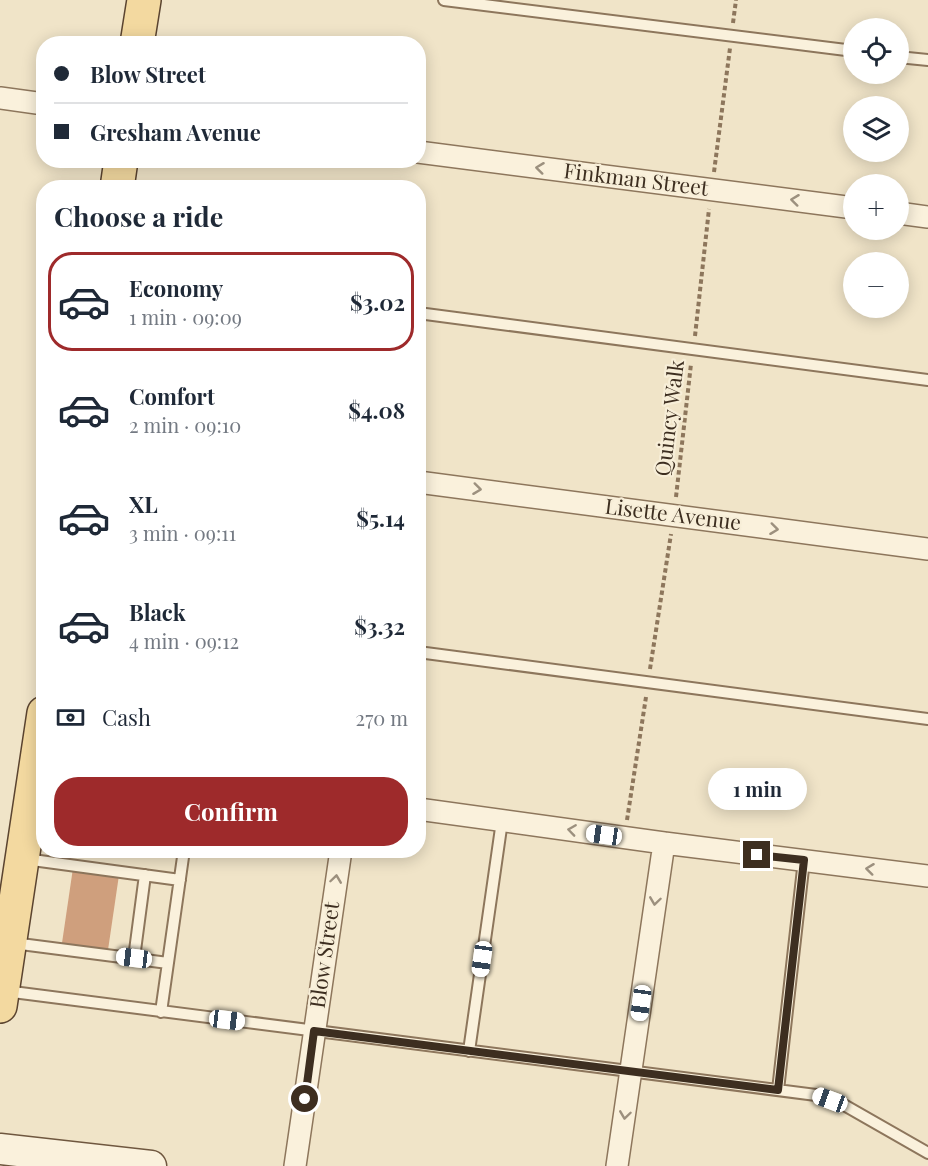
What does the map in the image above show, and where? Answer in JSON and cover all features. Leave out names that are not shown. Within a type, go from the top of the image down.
[{"type":"main road","points":[[138,36],[144,0]]},
{"type":"main road","points":[[1,998],[36,780]]},
{"type":"main road","points":[[0,1149],[151,1166]]},
{"type":"street","points":[[0,98],[36,103]]},
{"type":"street","name":"Finkman Street","points":[[426,153],[843,207]]},
{"type":"street","points":[[909,214],[928,217]]},
{"type":"street","name":"Lisette Avenue","points":[[426,483],[928,549]]},
{"type":"street","points":[[426,810],[928,876]]},
{"type":"street","points":[[618,1166],[664,843]]},
{"type":"street","name":"Blow Street","points":[[295,1166],[340,858]]},
{"type":"lane","points":[[444,0],[843,50]]},
{"type":"lane","points":[[909,58],[928,60]]},
{"type":"lane","points":[[426,314],[928,380]]},
{"type":"lane","points":[[426,653],[928,719]]},
{"type":"lane","points":[[469,1051],[501,820]]},
{"type":"lane","points":[[162,1012],[183,858]]},
{"type":"lane","points":[[22,859],[180,880]]},
{"type":"lane","points":[[778,1090],[804,860]]},
{"type":"lane","points":[[134,958],[145,875]]},
{"type":"lane","points":[[10,942],[168,963]]},
{"type":"lane","points":[[1,998],[162,1012],[816,1095],[844,1105],[928,1152]]},
{"type":"path","name":"Quincy Walk","points":[[624,837],[674,515],[736,0]]},
{"type":"building","points":[[73,868],[119,875],[108,950],[62,943]]},
{"type":"route","points":[[305,1099],[314,1031],[778,1090],[804,860],[757,855]]}]
